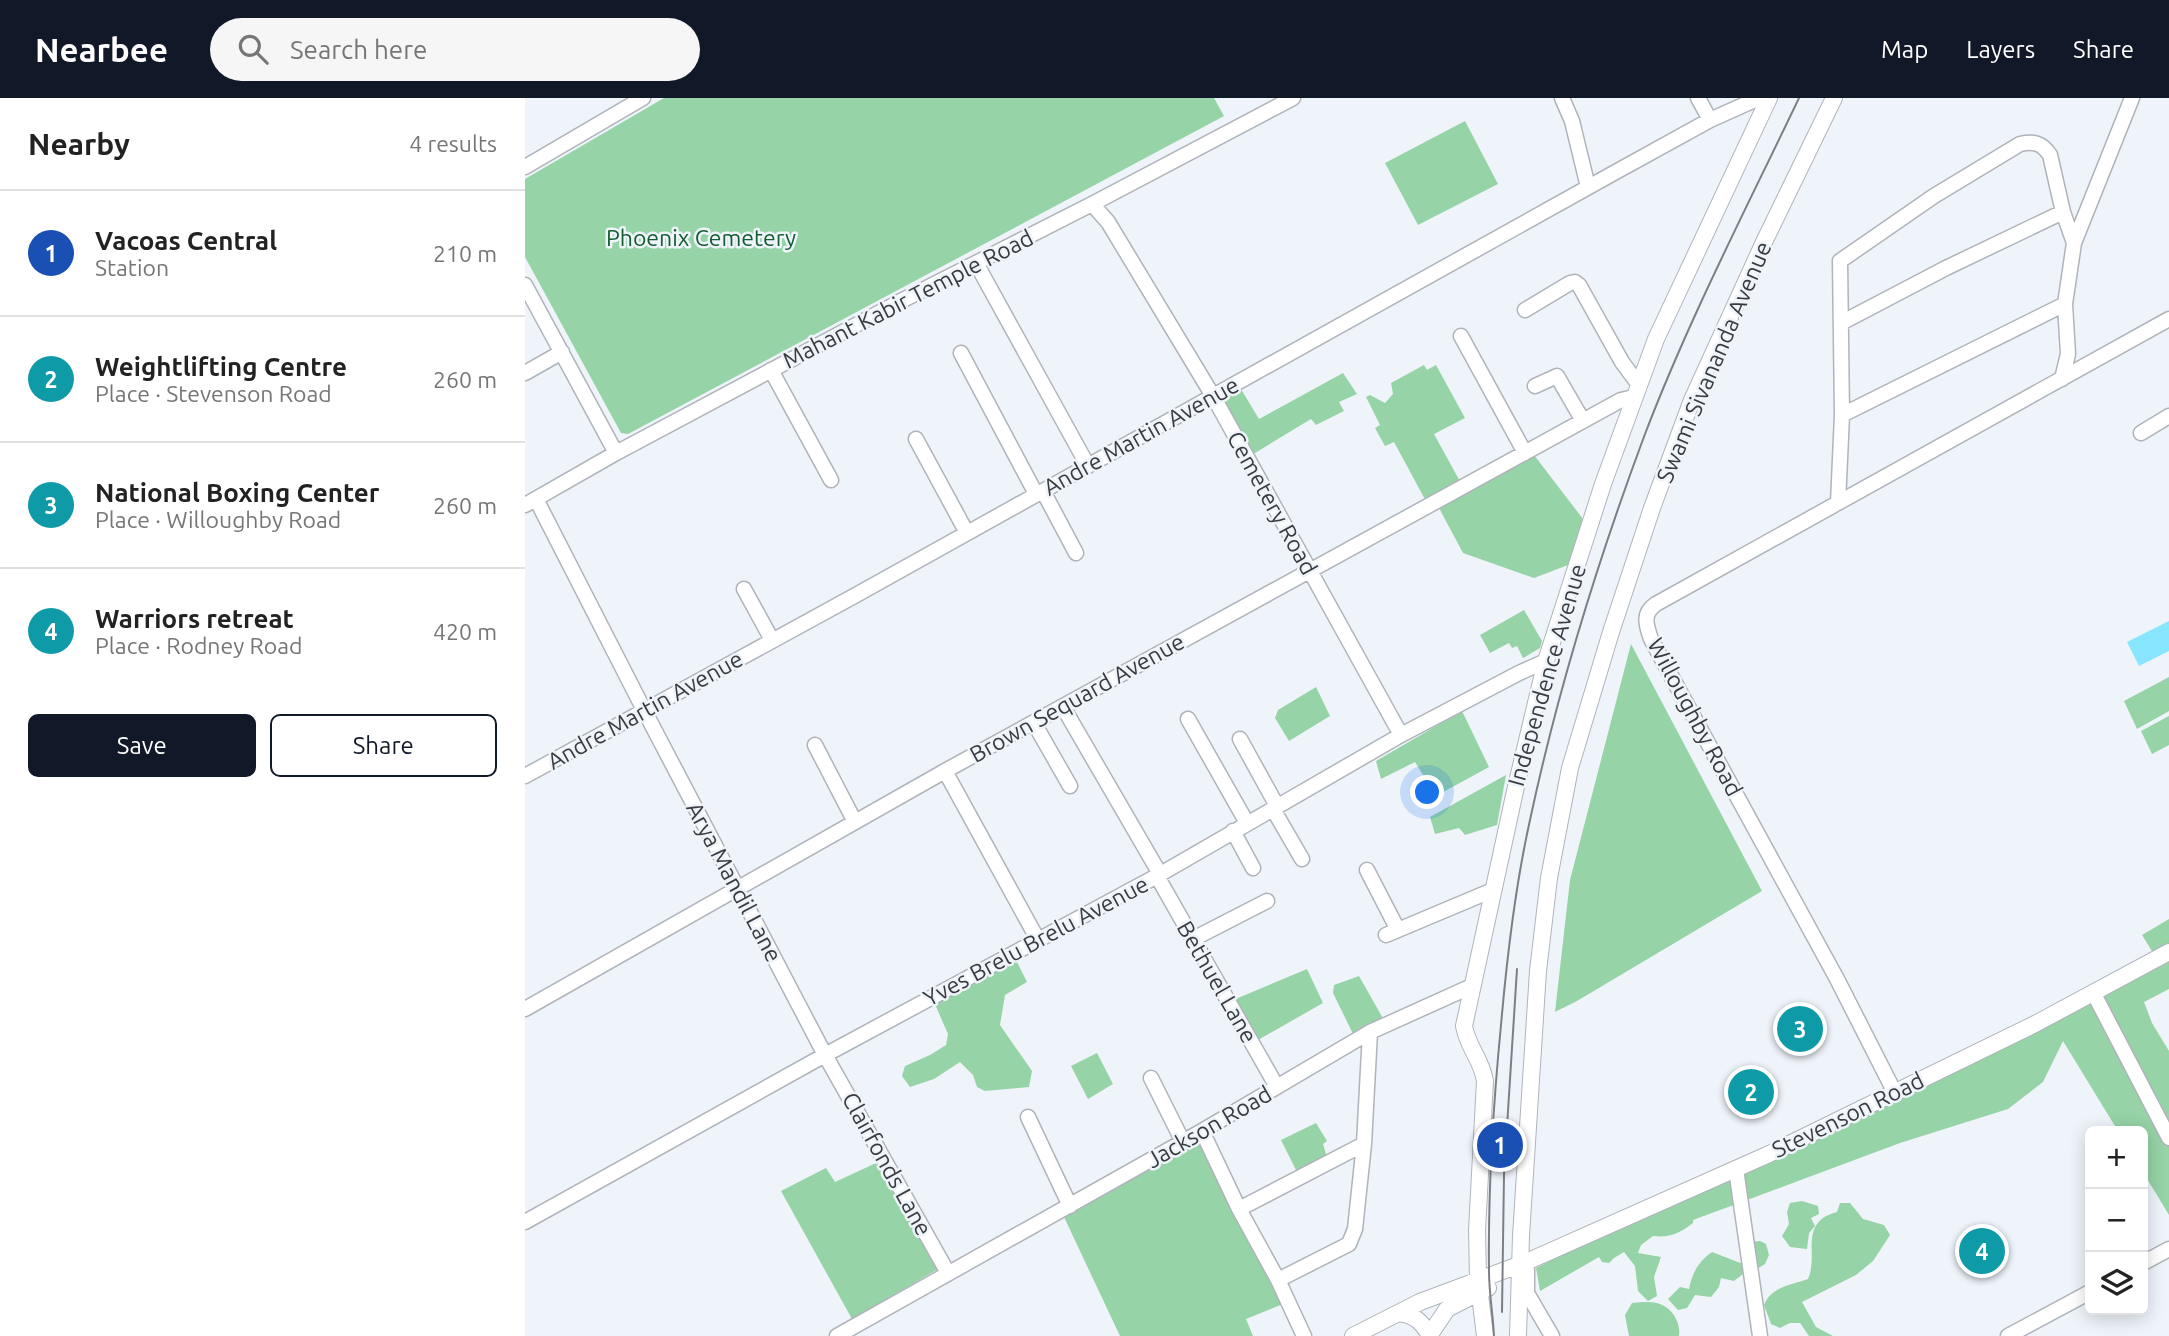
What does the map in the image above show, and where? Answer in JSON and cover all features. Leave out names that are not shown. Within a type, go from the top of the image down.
[{"type":"street","points":[[525,167],[643,98]]},
{"type":"street","name":"Mahant Kabir Temple Road","points":[[531,502],[771,370],[1293,98]]},
{"type":"street","points":[[1562,98],[1572,121],[1588,187]]},
{"type":"street","points":[[1698,98],[1710,120]]},
{"type":"street","name":"Andre Martin Avenue","points":[[525,776],[1588,187],[1710,120],[1759,98]]},
{"type":"street","name":"Independence Avenue","points":[[1479,1286],[1477,1230],[1485,1081],[1464,1026],[1546,661],[1604,484],[1656,339],[1769,98]]},
{"type":"street","name":"Swami Sivananda Avenue","points":[[1523,1265],[1537,985],[1549,878],[1570,768],[1652,508],[1692,400],[1834,98]]},
{"type":"street","points":[[2062,379],[2068,354],[2065,304],[2074,243],[2132,98]]},
{"type":"street","points":[[1838,503],[1842,415],[1840,261],[1934,196],[2020,144],[2036,143],[2050,155],[2063,212],[2074,243]]},
{"type":"street","name":"Cemetery Road","points":[[1092,204],[1108,222],[1213,396],[1401,735]]},
{"type":"street","points":[[1841,323],[1946,268],[2063,212]]},
{"type":"street","points":[[976,263],[1088,466]]},
{"type":"street","points":[[1525,310],[1575,282],[1637,391]]},
{"type":"street","points":[[526,290],[616,453]]},
{"type":"street","points":[[1842,415],[2065,304]]},
{"type":"street","name":"Willoughby Road","points":[[1895,1093],[1837,979],[1651,639],[1646,615],[1656,604],[2169,319]]},
{"type":"street","points":[[2065,329],[2069,345],[2080,359],[2090,362]]},
{"type":"street","points":[[1461,335],[1525,453]]},
{"type":"street","points":[[525,373],[562,352]]},
{"type":"street","points":[[961,353],[1076,553]]},
{"type":"street","points":[[771,370],[831,480]]},
{"type":"street","points":[[1535,386],[1557,376],[1583,421]]},
{"type":"street","name":"Brown Sequard Avenue","points":[[525,1009],[945,771],[1637,391]]},
{"type":"street","points":[[2141,433],[2169,416]]},
{"type":"street","points":[[916,439],[967,533]]},
{"type":"street","name":"Arya Mandil Lane","points":[[531,502],[644,710],[825,1055]]},
{"type":"street","points":[[744,589],[772,640]]},
{"type":"street","name":"Yves Brelu Brelu Avenue","points":[[525,1222],[825,1055],[1158,875],[1401,735],[1546,661]]},
{"type":"street","name":"Bethuel Lane","points":[[1063,707],[1277,1087]]},
{"type":"street","points":[[1188,719],[1247,823]]},
{"type":"street","points":[[1034,723],[1070,786]]},
{"type":"street","points":[[1240,739],[1302,859]]},
{"type":"street","points":[[815,745],[855,822]]},
{"type":"street","points":[[945,771],[1038,940]]},
{"type":"street","points":[[1233,831],[1253,868]]},
{"type":"street","points":[[1367,870],[1392,932],[1493,890]]},
{"type":"street","points":[[1193,939],[1267,901]]},
{"type":"street","name":"Stevenson Road","points":[[1479,1286],[1895,1093],[2094,994],[2169,952]]},
{"type":"street","name":"Jackson Road","points":[[837,1336],[1183,1142],[1370,1032],[1472,986]]},
{"type":"street","points":[[2094,994],[2169,1138]]},
{"type":"street","points":[[1277,1280],[1349,1244],[1355,1229],[1364,1144],[1370,1032]]},
{"type":"street","name":"Clairfonds Lane","points":[[825,1055],[948,1273]]},
{"type":"street","points":[[1151,1078],[1183,1142]]},
{"type":"street","points":[[1028,1117],[1070,1206]]},
{"type":"street","points":[[1202,1131],[1304,1336]]},
{"type":"street","points":[[1239,1209],[1364,1144]]},
{"type":"street","points":[[1736,1169],[1760,1336]]},
{"type":"street","points":[[2148,1261],[2169,1249]]},
{"type":"street","points":[[1518,1336],[1523,1265]]},
{"type":"street","points":[[1523,1265],[1527,1293],[1552,1336]]},
{"type":"street","points":[[1399,1313],[1415,1317],[1429,1335],[1447,1309],[1479,1286]]},
{"type":"street","points":[[1353,1336],[1420,1302],[1479,1286]]},
{"type":"street","points":[[1479,1286],[1485,1330]]},
{"type":"street","points":[[2014,1332],[2085,1295]]},
{"type":"street","points":[[1455,1304],[1468,1306],[1478,1313],[1485,1330]]},
{"type":"green space","name":"Phoenix Cemetery","points":[[664,98],[1214,98],[1224,116],[628,434],[621,433],[525,257],[525,179]]},
{"type":"green space","points":[[1465,121],[1498,184],[1418,225],[1385,163]]},
{"type":"green space","points":[[1424,365],[1427,370],[1436,365],[1465,418],[1434,434],[1462,485],[1427,503],[1394,442],[1385,446],[1375,428],[1380,425],[1366,397],[1370,395],[1385,403],[1393,394],[1391,383]]},
{"type":"green space","points":[[1343,373],[1357,394],[1339,402],[1344,411],[1316,425],[1311,419],[1250,456],[1220,401],[1241,389],[1259,419]]},
{"type":"green space","points":[[1534,455],[1583,519],[1568,565],[1534,578],[1463,553],[1439,508]]},
{"type":"green space","points":[[1524,610],[1542,641],[1540,648],[1523,658],[1517,646],[1512,648],[1509,643],[1490,653],[1480,635]]},
{"type":"green space","points":[[1631,644],[1762,891],[1555,1012],[1570,880]]},
{"type":"green space","points":[[2169,677],[2169,711],[2137,729],[2124,701]]},
{"type":"green space","points":[[1316,687],[1330,716],[1289,741],[1275,718],[1278,710]]},
{"type":"green space","points":[[1462,711],[1489,767],[1436,796],[1415,762],[1381,779],[1376,761]]},
{"type":"green space","points":[[2169,716],[2169,745],[2152,754],[2141,731]]},
{"type":"green space","points":[[1506,775],[1497,825],[1465,835],[1459,828],[1435,834],[1430,817]]},
{"type":"green space","points":[[2169,919],[2169,989],[2144,1002],[2152,1023],[2169,1051],[2169,1215],[2148,1180],[2148,1126],[2115,1126],[2063,1041],[2043,1082],[2008,1109],[1900,1143],[1693,1220],[1684,1230],[1675,1234],[1653,1236],[1641,1245],[1638,1253],[1661,1257],[1654,1277],[1657,1296],[1648,1301],[1638,1291],[1635,1266],[1624,1252],[1609,1263],[1602,1262],[1599,1257],[1540,1291],[1536,1268],[1736,1169],[1897,1100],[2054,1022],[2158,961],[2142,935]]},
{"type":"green space","points":[[1015,958],[1027,982],[1005,995],[1000,1025],[1032,1071],[1029,1087],[985,1091],[977,1087],[973,1075],[960,1062],[934,1079],[910,1087],[902,1076],[905,1066],[946,1045],[948,1034],[934,1002]]},
{"type":"green space","points":[[1307,969],[1323,1003],[1258,1040],[1233,1000]]},
{"type":"green space","points":[[1359,976],[1385,1022],[1355,1038],[1333,993],[1334,985]]},
{"type":"green space","points":[[1097,1053],[1113,1084],[1088,1099],[1071,1066]]},
{"type":"green space","points":[[1316,1123],[1327,1141],[1323,1144],[1327,1157],[1298,1174],[1281,1140]]},
{"type":"green space","points":[[1199,1142],[1283,1304],[1246,1319],[1253,1336],[1120,1336],[1064,1217]]},
{"type":"green space","points":[[876,1163],[938,1269],[852,1319],[781,1191],[826,1168],[835,1182]]},
{"type":"green space","points":[[1802,1201],[1818,1206],[1819,1214],[1811,1218],[1815,1226],[1809,1233],[1807,1249],[1790,1247],[1782,1236],[1789,1224],[1787,1212],[1790,1203]]},
{"type":"green space","points":[[1840,1203],[1850,1203],[1863,1219],[1884,1225],[1890,1235],[1873,1261],[1856,1275],[1802,1302],[1816,1327],[1833,1336],[1809,1336],[1800,1323],[1790,1323],[1780,1328],[1771,1324],[1764,1305],[1767,1299],[1782,1288],[1808,1279],[1814,1231],[1825,1217],[1837,1212]]},
{"type":"green space","points":[[1760,1241],[1766,1244],[1769,1255],[1765,1264],[1755,1270],[1751,1242]]},
{"type":"green space","points":[[1712,1252],[1743,1264],[1743,1274],[1734,1281],[1721,1278],[1719,1287],[1711,1297],[1695,1295],[1687,1308],[1678,1310],[1668,1299],[1680,1287],[1689,1289],[1697,1268]]},
{"type":"green space","points":[[1632,1303],[1658,1303],[1669,1309],[1677,1321],[1679,1336],[1629,1336],[1625,1315]]},
{"type":"water","points":[[2169,621],[2169,651],[2139,666],[2127,642]]},
{"type":"tram line","points":[[1494,1336],[1489,1279],[1489,1209],[1498,1056],[1516,896],[1553,722],[1580,625],[1645,434],[1699,306],[1799,98]]},
{"type":"tram line","points":[[1502,1312],[1504,1174],[1517,969]]},
{"type":"place","name":"National Boxing Center","points":[[1800,1029]]},
{"type":"place","name":"Weightlifting Centre","points":[[1751,1092]]},
{"type":"place","name":"Vacoas Central","points":[[1500,1145]]},
{"type":"place","name":"Warriors retreat","points":[[1982,1251]]}]
